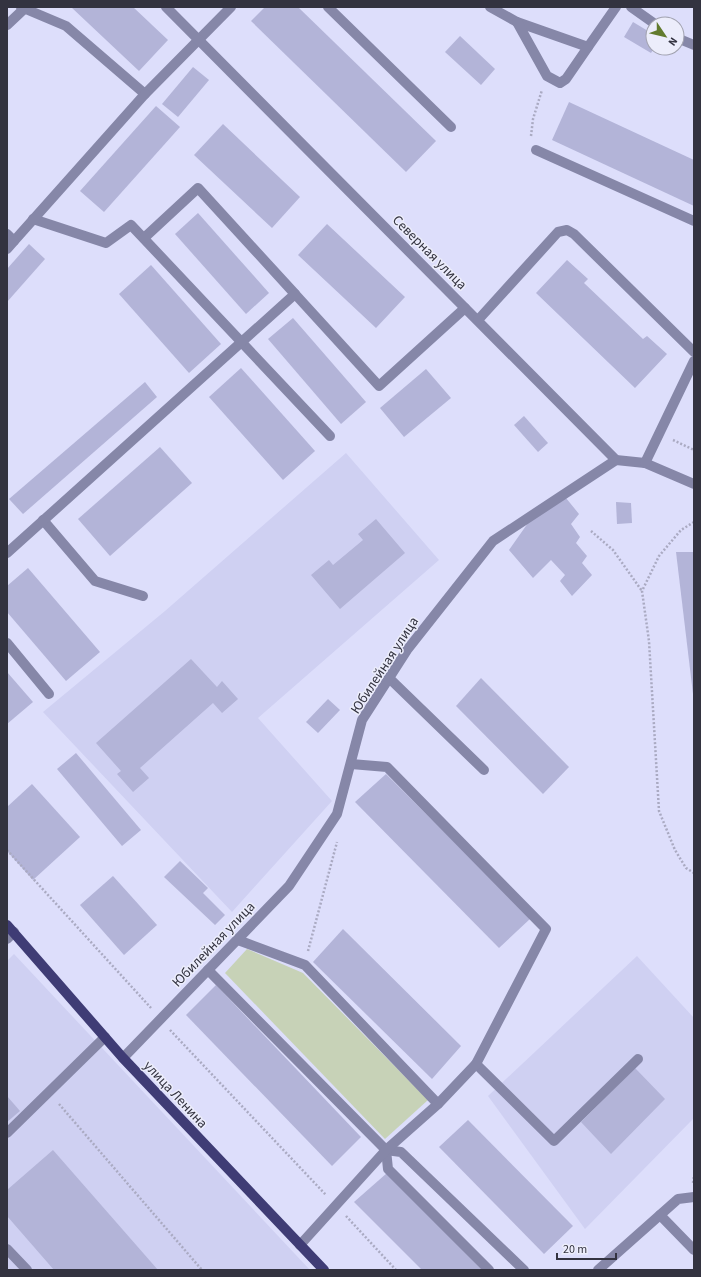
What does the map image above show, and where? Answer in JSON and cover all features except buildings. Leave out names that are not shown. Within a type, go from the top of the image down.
[{"type":"main road","name":"улица Ленина","points":[[9,932],[123,1058],[324,1270]]},
{"type":"street","name":"Северная улица","points":[[166,7],[616,460]]},
{"type":"street","points":[[7,249],[11,238],[34,219],[145,94],[231,7]]},
{"type":"street","points":[[328,7],[451,127]]},
{"type":"street","points":[[490,7],[517,22],[588,46]]},
{"type":"street","points":[[517,22],[546,76],[560,83],[566,80],[616,7]]},
{"type":"street","points":[[631,7],[645,17]]},
{"type":"street","points":[[7,25],[23,8],[66,26],[145,94]]},
{"type":"street","points":[[536,150],[694,221]]},
{"type":"street","points":[[144,238],[198,188],[379,386],[465,308]]},
{"type":"street","points":[[34,219],[106,243],[131,225],[330,436]]},
{"type":"street","points":[[478,320],[558,232],[566,230],[574,234],[694,352]]},
{"type":"street","points":[[7,553],[295,294]]},
{"type":"street","points":[[645,463],[694,361]]},
{"type":"street","points":[[616,460],[645,463],[694,484]]},
{"type":"street","name":"Юбилейная улица","points":[[123,1058],[238,940],[288,886],[337,814],[362,720],[407,650],[493,541],[616,460]]},
{"type":"street","points":[[43,520],[95,581],[143,596]]},
{"type":"street","points":[[7,643],[49,694]]},
{"type":"street","points":[[389,678],[484,770]]},
{"type":"street","points":[[300,1245],[386,1150],[438,1104],[476,1064],[546,929],[387,767],[351,764]]},
{"type":"street","points":[[238,940],[304,965],[438,1104]]},
{"type":"street","points":[[208,970],[386,1150],[401,1152],[524,1270]]},
{"type":"street","points":[[7,1133],[105,1037]]},
{"type":"street","points":[[476,1064],[554,1141],[638,1059]]},
{"type":"street","points":[[386,1150],[388,1169],[489,1270]]},
{"type":"street","points":[[598,1270],[678,1199],[694,1197]]},
{"type":"street","points":[[660,1215],[694,1250]]},
{"type":"street","points":[[7,1249],[27,1270]]},
{"type":"path","points":[[536,150],[531,141],[533,119],[546,76]]},
{"type":"path","points":[[659,434],[694,450]]},
{"type":"path","points":[[642,591],[659,556],[681,530],[694,522]]},
{"type":"path","points":[[591,531],[613,550],[642,591],[649,641],[659,811],[675,850],[686,868],[694,873]]},
{"type":"path","points":[[304,965],[338,842]]},
{"type":"path","points":[[7,850],[160,1019],[396,1270]]},
{"type":"path","points":[[49,1092],[202,1270]]},
{"type":"shaded area","points":[[346,453],[439,560],[258,718],[332,801],[232,912],[43,712],[165,611]]},
{"type":"shaded area","points":[[14,954],[310,1270],[7,1270],[7,961]]},
{"type":"shaded area","points":[[637,956],[694,1018],[694,1118],[585,1229],[488,1096]]},
{"type":"green space","points":[[247,949],[303,973],[428,1100],[385,1139],[225,973]]}]
